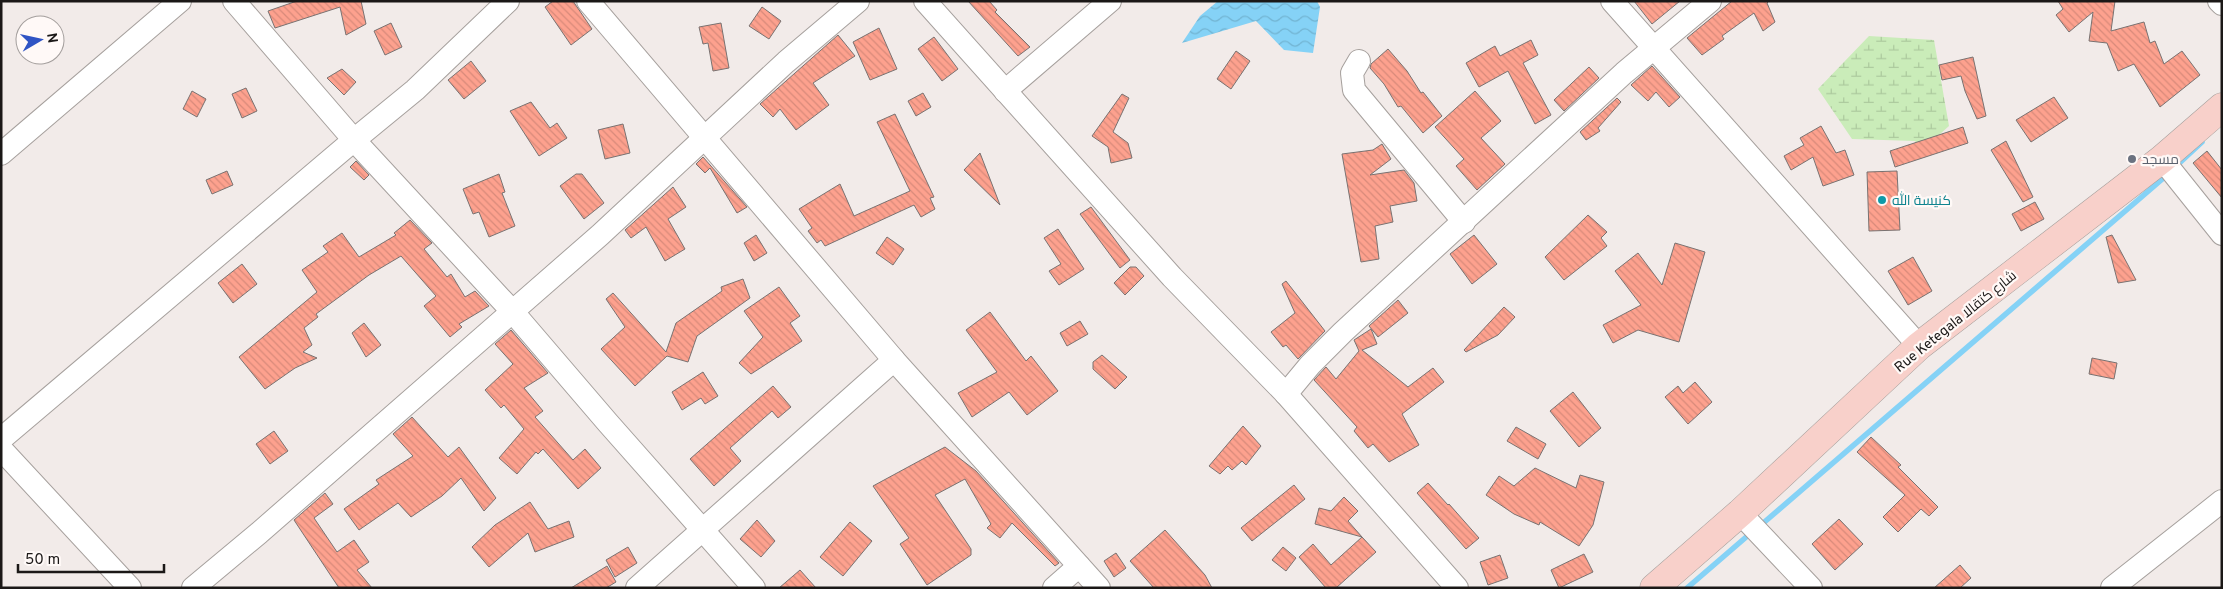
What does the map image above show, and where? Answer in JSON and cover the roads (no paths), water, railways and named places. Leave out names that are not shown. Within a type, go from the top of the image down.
[{"type":"street","points":[[1,154],[180,1]]},
{"type":"street","points":[[234,1],[354,140],[512,311],[754,588]]},
{"type":"street","points":[[1,439],[415,90],[508,1]]},
{"type":"street","points":[[588,1],[894,360],[1099,588]]},
{"type":"street","points":[[193,588],[267,527],[512,311],[705,138],[786,62],[858,1]]},
{"type":"street","points":[[925,1],[1172,277],[1286,394],[1456,588]]},
{"type":"street","points":[[1005,91],[1110,1]]},
{"type":"street","points":[[1612,1],[1919,346]]},
{"type":"street","points":[[1286,394],[1328,346],[1653,48],[1710,1]]},
{"type":"street","points":[[2219,1],[2222,4]]},
{"type":"street","points":[[1359,62],[1352,73],[1351,79],[1354,90],[1464,222]]},
{"type":"street","name":"Rue Ketegala شارع كتقالا","points":[[1654,588],[1740,513],[1919,346],[2162,159],[2222,107]]},
{"type":"street","points":[[2162,159],[2222,234]]},
{"type":"street","points":[[637,588],[702,528],[894,360]]},
{"type":"street","points":[[1,449],[130,588]]},
{"type":"street","points":[[2112,588],[2222,501]]},
{"type":"street","points":[[1740,513],[1811,588]]},
{"type":"street","points":[[1054,588],[1079,566]]},
{"type":"water","points":[[1218,1],[1317,1],[1320,7],[1313,53],[1284,50],[1256,21],[1182,43],[1200,16]]},
{"type":"waterway","points":[[2174,168],[2202,142]]},
{"type":"waterway","points":[[1761,525],[2167,175]]},
{"type":"waterway","points":[[1687,588],[1752,532]]},
{"type":"place","name":"مسجد","points":[[2132,159]]},
{"type":"place","name":"كنيسة الله","points":[[1882,200]]}]
